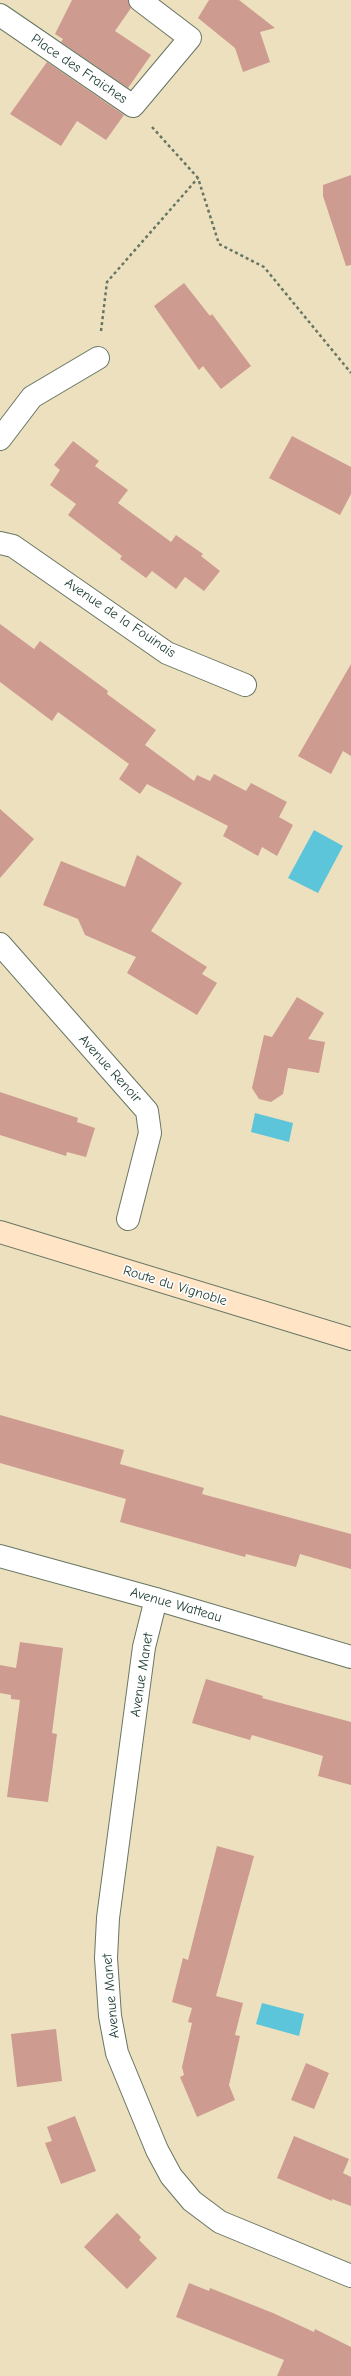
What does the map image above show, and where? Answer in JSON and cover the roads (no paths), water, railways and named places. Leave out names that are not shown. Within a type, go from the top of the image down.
[{"type":"street","name":"Place des Fraiches","points":[[0,15],[133,106],[190,38],[140,0]]},
{"type":"street","points":[[0,439],[32,397],[98,358]]},
{"type":"street","name":"Avenue de la Fouinais","points":[[0,543],[13,546],[167,653],[245,685]]},
{"type":"street","name":"Avenue Renoir","points":[[0,944],[147,1111],[150,1133],[128,1219]]},
{"type":"street","name":"Route du Vignoble","points":[[0,1232],[351,1339]]},
{"type":"street","name":"Avenue Watteau","points":[[0,1556],[156,1599],[351,1657]]},
{"type":"street","name":"Avenue Manet","points":[[156,1599],[144,1647],[108,1918],[106,1958],[110,2016],[117,2053],[157,2150],[171,2176],[192,2201],[220,2222],[351,2276]]},
{"type":"water","points":[[314,830],[343,846],[318,893],[288,878]]},
{"type":"water","points":[[255,1113],[293,1123],[289,1142],[251,1132]]},
{"type":"water","points":[[262,2003],[304,2014],[299,2036],[256,2024]]}]
